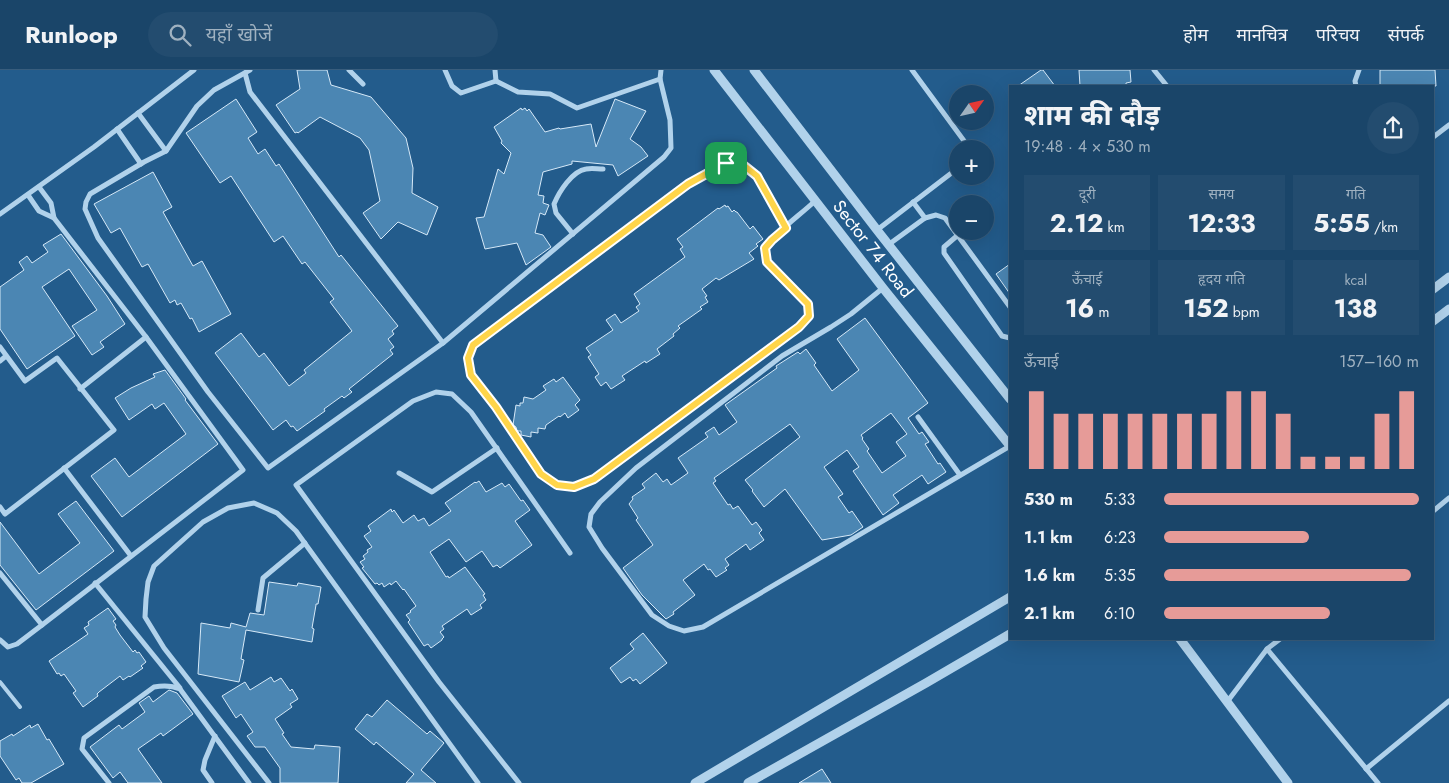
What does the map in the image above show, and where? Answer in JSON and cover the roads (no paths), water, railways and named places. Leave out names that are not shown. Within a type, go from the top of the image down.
[{"type":"street","points":[[0,214],[39,187],[194,70]]},
{"type":"street","points":[[250,70],[214,90],[197,106],[166,151],[90,194],[85,209],[98,238],[203,385],[268,468],[443,343],[664,157],[671,148],[670,120],[660,79],[661,70]]},
{"type":"street","points":[[349,70],[362,84]]},
{"type":"street","points":[[445,70],[452,86],[461,93],[496,81],[518,92],[550,94],[577,108],[660,79]]},
{"type":"street","points":[[495,70],[496,81]]},
{"type":"street","name":"Sector 74 Road","points":[[714,70],[883,288],[1009,445]]},
{"type":"street","name":"Sector 74 Road","points":[[754,70],[888,245],[1009,398]]},
{"type":"street","points":[[912,70],[963,140]]},
{"type":"street","points":[[1154,70],[1166,85]]},
{"type":"street","points":[[1356,85],[1359,70]]},
{"type":"street","points":[[245,73],[250,92],[443,343]]},
{"type":"street","points":[[138,113],[166,151]]},
{"type":"street","points":[[1434,136],[1449,125]]},
{"type":"street","points":[[117,129],[142,164]]},
{"type":"street","points":[[786,228],[757,176],[742,164],[726,163],[688,184],[473,345],[468,358],[471,375],[496,407],[541,474],[557,485],[574,487],[594,479],[799,327],[809,316],[808,304],[767,262],[765,248],[815,201]]},
{"type":"street","points":[[573,234],[556,213],[554,204],[575,174],[584,169],[603,169]]},
{"type":"street","points":[[877,230],[949,175]]},
{"type":"street","points":[[0,640],[8,647],[17,644],[243,470],[146,337],[54,218],[51,203],[39,187]]},
{"type":"street","points":[[28,195],[39,212],[54,218]]},
{"type":"street","points":[[913,202],[925,218]]},
{"type":"street","points":[[888,245],[925,218],[936,215],[945,218],[949,223]]},
{"type":"street","points":[[952,240],[944,247],[944,253],[1002,336],[1009,338]]},
{"type":"street","points":[[962,240],[1009,306]]},
{"type":"street","points":[[1434,288],[1449,277]]},
{"type":"street","points":[[883,288],[851,314],[782,356],[636,468],[600,502],[591,514],[589,527],[608,556],[652,614],[669,626],[684,631],[703,627],[1009,447]]},
{"type":"street","points":[[1434,320],[1449,309]]},
{"type":"street","points":[[80,389],[146,337]]},
{"type":"street","points":[[0,347],[25,381],[56,358],[114,430],[5,514],[0,508]]},
{"type":"street","points":[[0,361],[6,356]]},
{"type":"street","points":[[519,783],[439,682],[296,485],[413,401],[436,392],[452,394],[471,412],[570,553]]},
{"type":"street","points":[[918,417],[960,476]]},
{"type":"street","points":[[399,473],[432,492],[497,448]]},
{"type":"street","points":[[64,468],[131,556]]},
{"type":"street","points":[[1434,510],[1449,498]]},
{"type":"street","points":[[269,783],[164,648],[145,617],[148,582],[154,566],[202,522],[228,508],[254,503],[277,512],[296,531],[478,783]]},
{"type":"street","points":[[258,610],[263,578],[305,543]]},
{"type":"street","points":[[0,573],[42,625]]},
{"type":"street","points":[[95,583],[180,689],[249,783]]},
{"type":"street","points":[[695,783],[1009,598]]},
{"type":"street","points":[[748,783],[1009,635]]},
{"type":"street","points":[[1181,640],[1288,783]]},
{"type":"street","points":[[1227,702],[1267,650],[1279,640]]},
{"type":"street","points":[[1267,650],[1378,783]]},
{"type":"street","points":[[109,783],[82,749],[84,738],[154,687],[170,685],[180,689]]},
{"type":"street","points":[[1366,769],[1449,701]]},
{"type":"street","points":[[212,783],[203,770],[215,736]]},
{"type":"lane","points":[[0,682],[20,707]]}]
